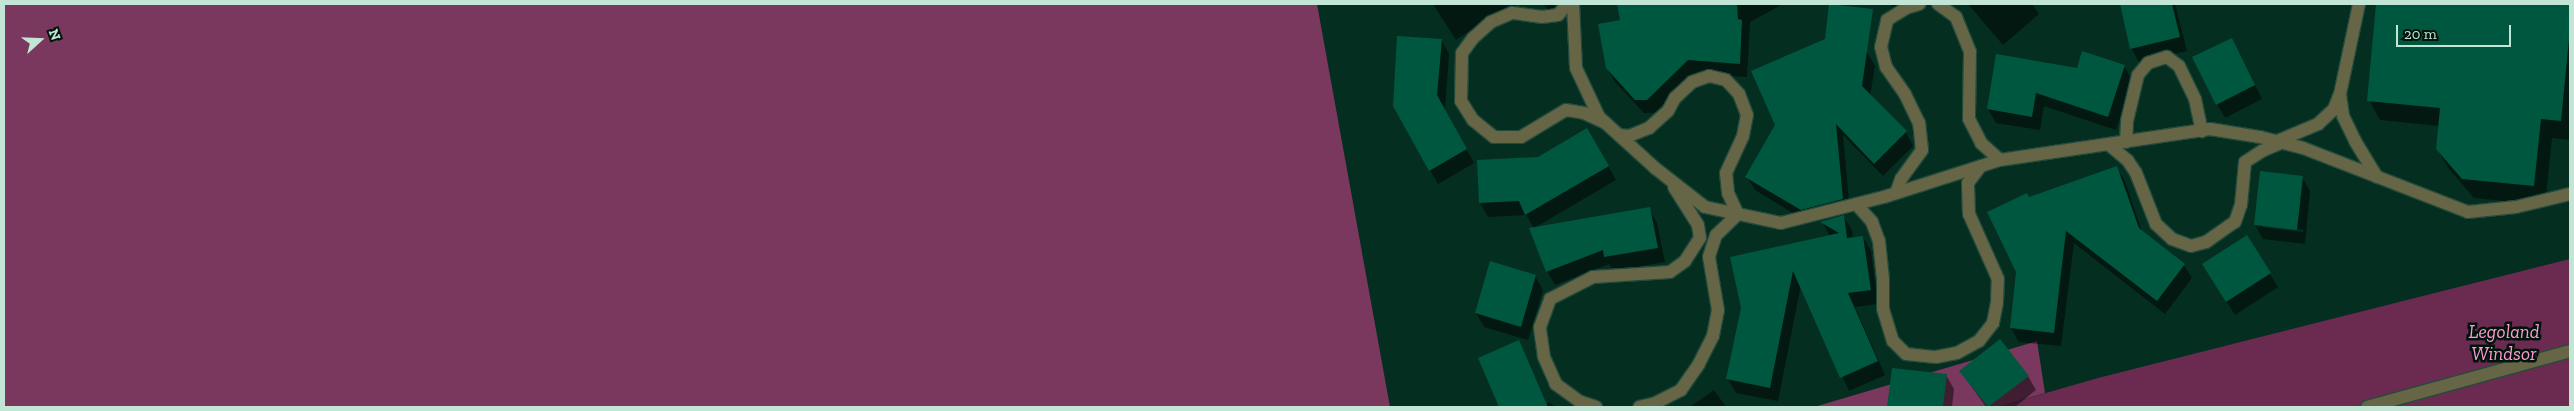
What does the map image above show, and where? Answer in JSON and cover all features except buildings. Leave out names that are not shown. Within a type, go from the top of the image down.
[{"type":"lane","points":[[1567,4],[1558,15],[1542,17],[1512,14],[1491,22],[1473,38],[1462,53],[1461,100],[1473,120],[1494,137],[1521,137],[1566,110],[1584,113],[1605,122]]},
{"type":"lane","points":[[1573,4],[1576,68],[1599,117],[1670,180],[1705,207],[1781,223],[1896,193],[2000,160],[2210,129],[2260,137],[2303,148],[2468,212],[2516,207],[2570,194]]},
{"type":"lane","points":[[1896,193],[1901,179],[1922,150],[1919,123],[1905,94],[1886,67],[1881,47],[1887,20],[1906,8],[1918,4]]},
{"type":"lane","points":[[1938,4],[1956,17],[1970,52],[1969,119],[1981,143],[2000,160]]},
{"type":"lane","points":[[2108,144],[2128,162],[2136,173],[2156,224],[2172,239],[2191,246],[2206,242],[2235,222],[2241,205],[2245,162],[2262,151],[2318,124],[2334,109],[2340,94],[2359,4]]},
{"type":"lane","points":[[2126,142],[2127,121],[2138,75],[2148,63],[2167,56],[2178,66],[2195,99],[2202,131]]},
{"type":"lane","points":[[1619,135],[1629,136],[1649,128],[1668,112],[1675,98],[1692,82],[1709,76],[1726,80],[1739,94],[1747,115],[1743,136],[1726,173],[1728,193],[1738,214]]},
{"type":"lane","points":[[2340,94],[2343,116],[2355,141],[2378,177]]},
{"type":"lane","points":[[1856,204],[1872,222],[1878,241],[1883,280],[1883,309],[1893,341],[1906,354],[1936,358],[1957,353],[1979,341],[1993,323],[1997,302],[1998,279],[1969,214],[1968,183],[1981,166]]},
{"type":"lane","points":[[1596,407],[1579,401],[1556,384],[1544,357],[1540,327],[1550,299],[1592,277],[1670,272],[1685,261],[1700,238],[1698,224],[1670,180]]},
{"type":"lane","points":[[1639,407],[1656,403],[1682,390],[1699,364],[1713,336],[1718,310],[1709,256],[1716,235],[1738,214]]},
{"type":"lane","points":[[2367,407],[2570,352]]},
{"type":"green space","name":"Legoland Windsor","points":[[2570,259],[2570,407],[1997,407],[2098,378]]},
{"type":"shaded area","points":[[4,4],[1317,4],[1390,407],[4,407]]},
{"type":"shaded area","points":[[2037,341],[2045,393],[1997,407],[1814,407]]}]
